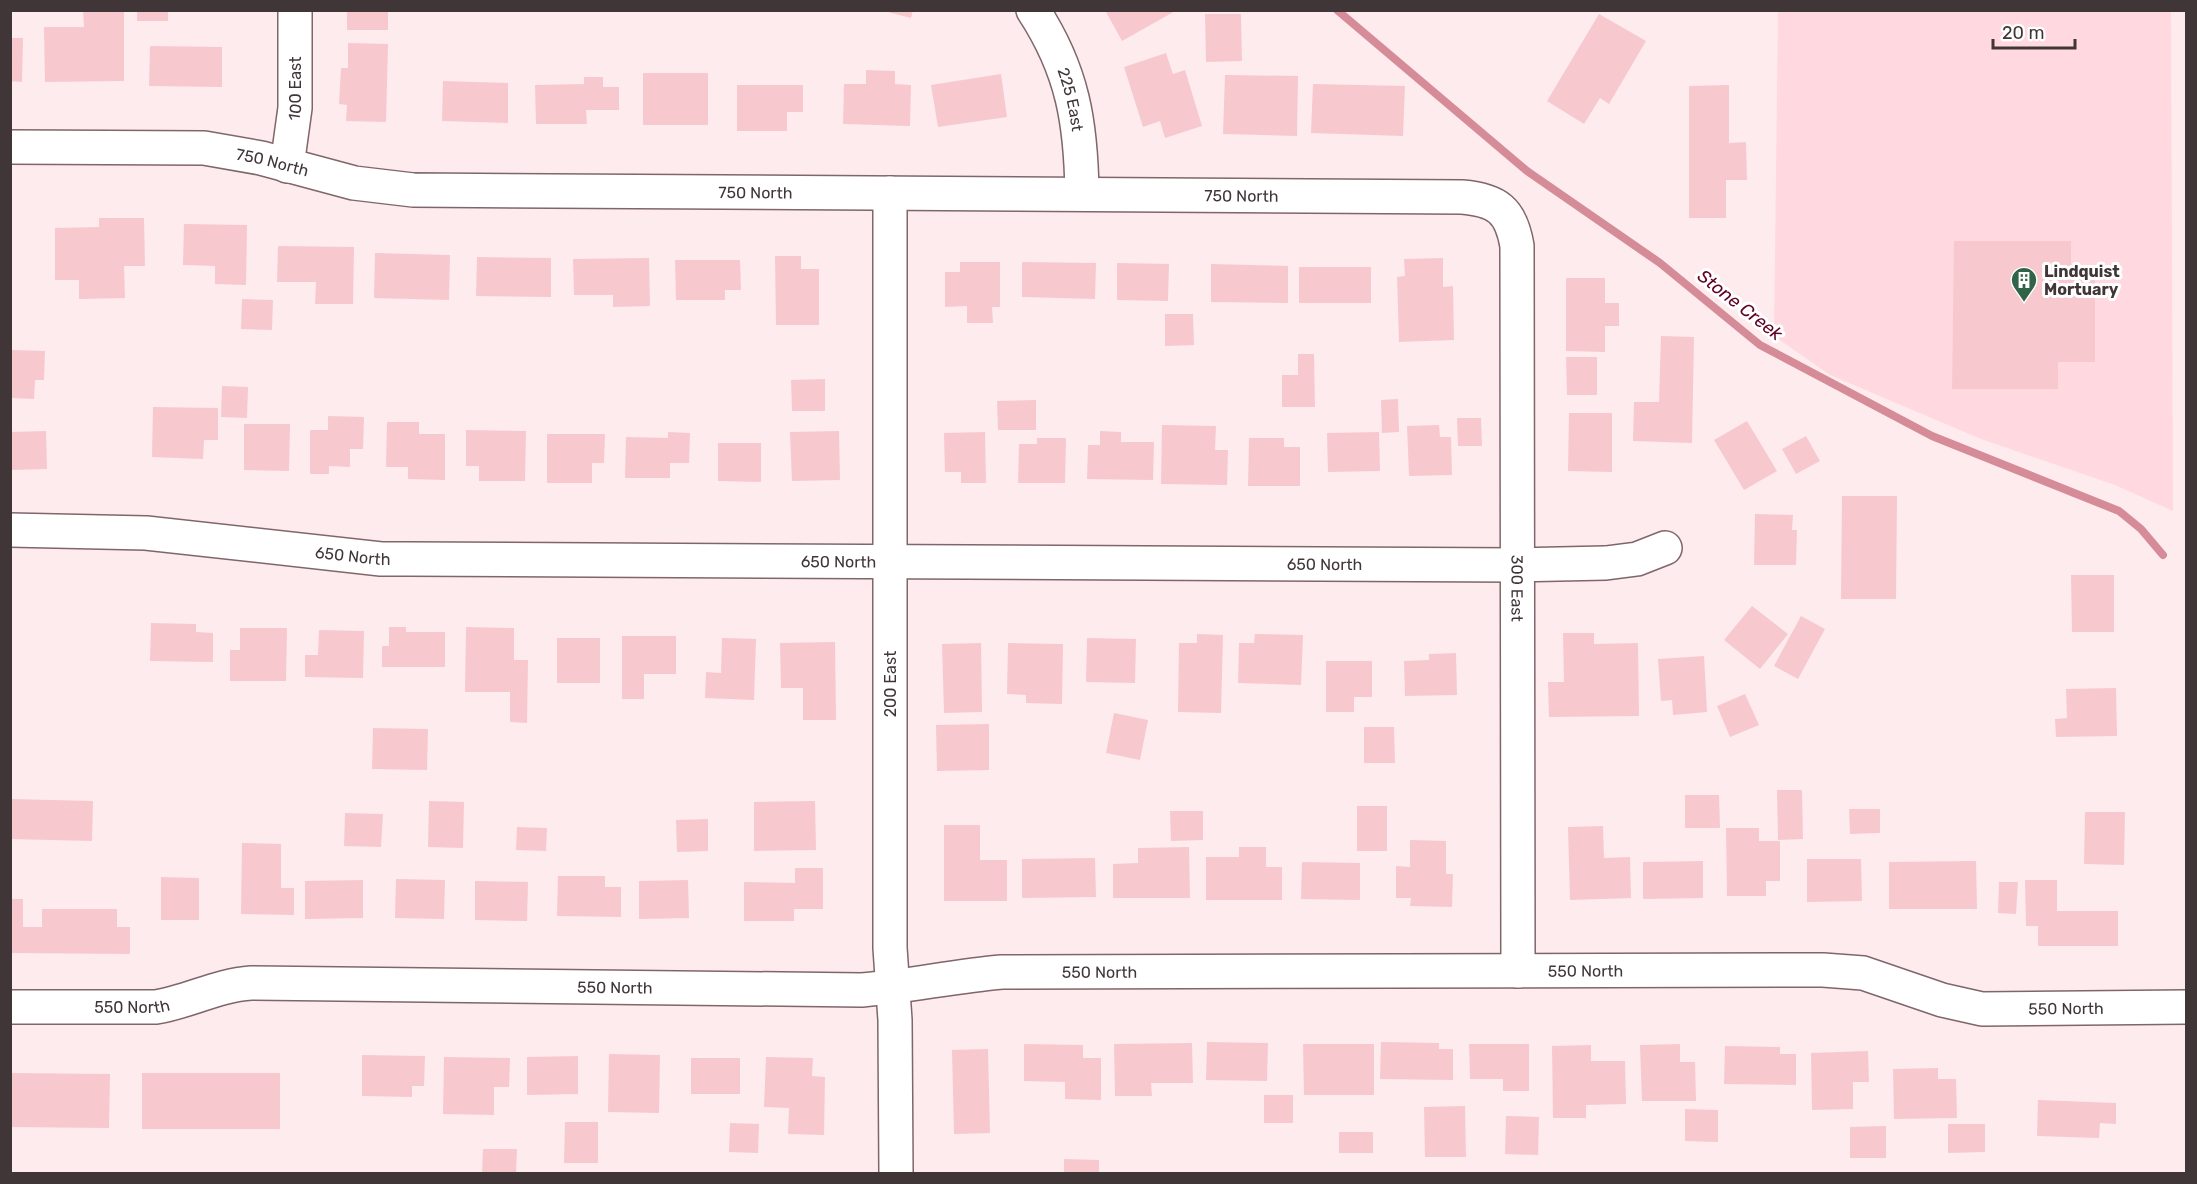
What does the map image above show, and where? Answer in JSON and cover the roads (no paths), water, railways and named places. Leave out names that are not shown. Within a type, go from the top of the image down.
[{"type":"street","name":"100 East","points":[[287,166],[295,108],[295,10]]},
{"type":"street","name":"225 East","points":[[1033,10],[1059,57],[1071,90],[1078,124],[1082,194]]},
{"type":"street","name":"750 North","points":[[10,147],[204,148],[234,152],[354,183],[413,190],[1462,196],[1491,202],[1502,209]]},
{"type":"street","name":"200 East","points":[[890,193],[890,948],[895,1020],[896,1173]]},
{"type":"street","name":"300 East","points":[[1502,209],[1510,220],[1516,246],[1518,971]]},
{"type":"street","name":"650 North","points":[[10,530],[146,533],[381,559],[1517,565],[1606,563],[1637,559],[1665,548]]},
{"type":"street","name":"550 North","points":[[10,1007],[156,1007],[170,1005],[223,987],[251,983],[862,990],[960,975],[1002,972],[1518,971],[1843,971],[1863,974],[1942,1000],[1982,1009],[2187,1007]]},
{"type":"waterway","name":"Stone Creek","points":[[1337,10],[1527,171],[1660,263],[1760,345],[1932,436],[2119,511],[2141,529],[2163,555]]},
{"type":"place","name":"Lindquist Mortuary","points":[[2024,303]]}]
